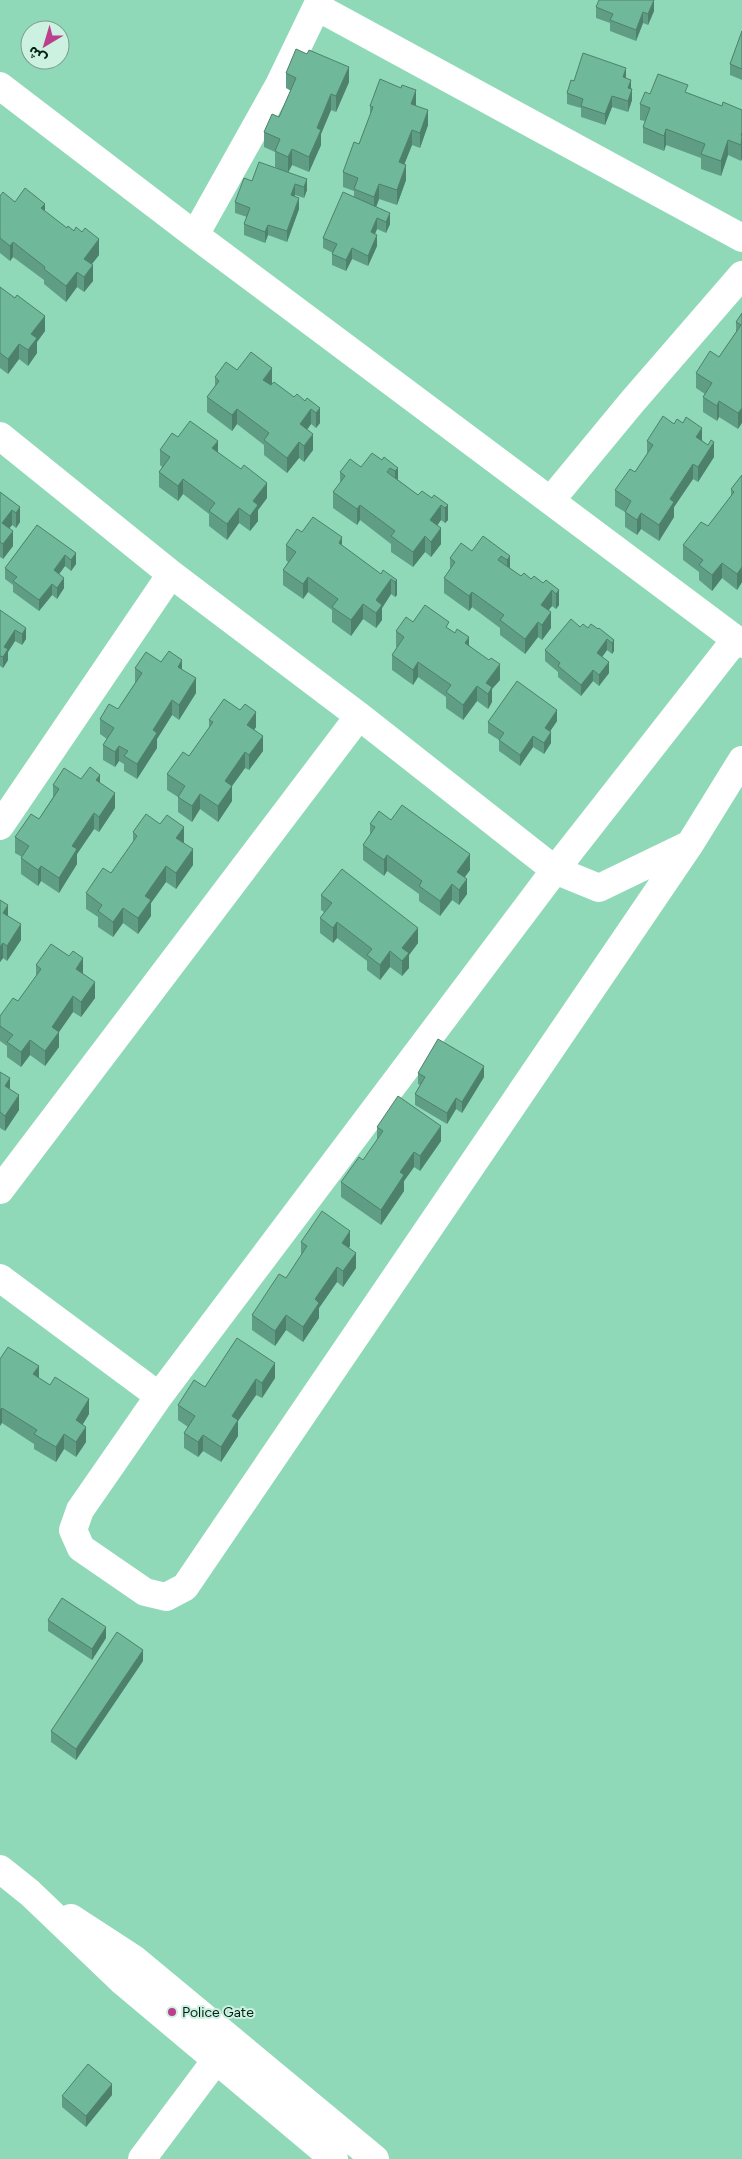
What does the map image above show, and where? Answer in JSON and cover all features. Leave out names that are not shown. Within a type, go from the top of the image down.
[{"type":"main road","points":[[195,236],[279,85],[318,4],[742,238]]},
{"type":"main road","points":[[0,86],[195,236],[739,641],[555,870],[159,1396],[80,1510],[73,1530],[81,1548],[145,1592],[166,1597],[185,1587],[690,844],[742,760]]},
{"type":"main road","points":[[552,500],[632,402],[742,275]]},
{"type":"main road","points":[[0,436],[171,574],[359,716],[555,870],[599,888],[690,844]]},
{"type":"main road","points":[[0,826],[171,574]]},
{"type":"main road","points":[[0,1190],[359,716]]},
{"type":"main road","points":[[0,1278],[159,1396]]},
{"type":"main road","points":[[0,1870],[30,1893],[134,1959],[334,2159]]},
{"type":"main road","points":[[142,2159],[224,2050]]},
{"type":"main road","points":[[224,2050],[375,2159]]},
{"type":"building","points":[[599,0],[654,0],[648,14],[643,12],[636,30],[610,20],[613,14],[596,7]]},
{"type":"building","points":[[742,31],[742,69],[730,64]]},
{"type":"building","points":[[296,49],[307,54],[309,50],[349,67],[336,96],[331,94],[317,128],[321,130],[309,157],[292,149],[288,157],[275,151],[280,139],[264,132],[272,114],[279,117],[296,78],[286,73]]},
{"type":"building","points":[[583,53],[626,68],[623,77],[631,80],[628,88],[632,89],[628,101],[612,96],[605,114],[581,106],[583,99],[567,93],[571,80],[574,81]]},
{"type":"building","points":[[658,74],[688,85],[685,92],[722,106],[723,102],[742,110],[741,145],[728,140],[721,161],[701,154],[705,144],[666,129],[664,136],[643,127],[650,108],[640,104],[645,92],[650,94]]},
{"type":"building","points":[[380,79],[401,88],[402,85],[416,90],[411,104],[428,110],[420,133],[412,130],[399,162],[406,165],[397,190],[379,184],[374,197],[354,189],[358,178],[343,172],[354,142],[359,144],[373,107],[370,106]]},
{"type":"building","points":[[259,162],[307,179],[304,187],[295,184],[291,195],[299,198],[287,231],[268,225],[265,232],[244,224],[250,208],[235,202],[244,178],[252,181]]},
{"type":"building","points":[[25,188],[45,204],[41,208],[67,228],[68,226],[74,231],[76,227],[82,232],[85,228],[99,239],[84,259],[93,265],[84,277],[77,272],[66,286],[13,242],[10,246],[0,238],[0,196],[3,192],[15,202]]},
{"type":"building","points":[[343,192],[390,213],[386,222],[377,218],[371,232],[377,235],[368,256],[352,248],[346,260],[332,254],[337,244],[323,238]]},
{"type":"building","points":[[0,287],[15,298],[17,295],[45,316],[31,334],[37,338],[28,350],[19,344],[8,359],[0,353]]},
{"type":"building","points":[[742,313],[742,408],[738,413],[719,401],[717,406],[703,397],[712,383],[696,373],[710,351],[719,357],[741,325],[736,322]]},
{"type":"building","points":[[251,352],[272,368],[263,380],[271,385],[274,382],[294,397],[297,394],[305,401],[307,398],[320,408],[316,413],[311,409],[300,424],[313,434],[304,446],[299,442],[287,458],[264,440],[269,433],[237,409],[232,415],[207,397],[219,381],[215,377],[226,362],[237,370]]},
{"type":"building","points":[[663,416],[674,424],[677,419],[683,423],[686,417],[702,428],[696,437],[708,445],[711,440],[714,442],[698,467],[693,464],[670,499],[674,502],[659,525],[641,513],[637,520],[625,512],[631,501],[615,490],[630,469],[635,472],[653,445],[647,441]]},
{"type":"building","points":[[190,421],[218,441],[212,448],[241,469],[244,465],[267,483],[253,501],[258,505],[250,516],[239,508],[227,524],[209,511],[215,503],[183,479],[178,486],[159,472],[170,457],[160,450],[172,433],[178,437]]},
{"type":"building","points":[[372,453],[382,460],[384,457],[398,468],[395,471],[390,468],[387,472],[418,495],[422,491],[432,498],[434,495],[448,505],[445,508],[441,505],[430,520],[441,528],[431,542],[425,536],[413,552],[391,536],[395,531],[360,505],[357,509],[333,492],[345,476],[340,472],[350,459],[361,467]]},
{"type":"building","points":[[742,475],[742,567],[737,574],[722,563],[712,575],[699,565],[703,560],[683,545],[701,522],[708,526],[734,492],[731,489]]},
{"type":"building","points":[[0,492],[20,507],[16,513],[12,510],[2,523],[13,531],[3,544],[0,542]]},
{"type":"building","points":[[313,517],[342,537],[339,543],[381,574],[383,570],[397,580],[395,582],[391,579],[376,600],[382,605],[376,613],[363,604],[351,620],[332,607],[338,599],[308,577],[303,584],[283,570],[296,552],[286,545],[297,529],[302,532]]},
{"type":"building","points":[[37,525],[76,553],[71,560],[65,555],[54,570],[64,578],[57,588],[52,584],[39,600],[13,581],[17,577],[5,568]]},
{"type":"building","points":[[483,536],[510,556],[507,560],[501,556],[498,560],[521,576],[524,573],[531,579],[534,576],[543,583],[546,580],[559,590],[556,594],[552,590],[541,605],[551,612],[542,625],[538,622],[525,639],[500,620],[504,615],[472,592],[469,596],[444,578],[455,562],[450,558],[461,543],[472,551]]},
{"type":"building","points":[[425,605],[449,622],[446,627],[455,633],[457,629],[469,637],[465,643],[489,660],[491,658],[500,664],[486,683],[492,687],[488,694],[477,686],[463,705],[446,692],[451,685],[418,662],[413,670],[392,655],[404,637],[396,631],[406,617],[413,622]]},
{"type":"building","points":[[0,610],[26,628],[22,634],[15,630],[4,647],[8,649],[3,657],[0,656]]},
{"type":"building","points":[[571,619],[580,627],[583,624],[588,628],[591,624],[614,640],[612,643],[607,639],[597,653],[609,662],[599,675],[593,670],[581,685],[558,666],[560,663],[545,650]]},
{"type":"building","points":[[169,651],[182,660],[178,667],[196,678],[179,705],[172,700],[153,730],[157,733],[137,764],[124,756],[128,751],[119,746],[115,752],[103,745],[114,728],[100,719],[109,704],[118,709],[142,673],[135,668],[146,652],[161,662]]},
{"type":"building","points":[[517,681],[557,710],[545,728],[551,732],[544,743],[533,736],[520,755],[499,740],[504,733],[488,722]]},
{"type":"building","points":[[224,699],[240,710],[245,704],[256,712],[247,725],[263,736],[249,755],[245,752],[225,781],[232,786],[218,806],[200,794],[192,806],[178,797],[185,786],[167,774],[183,752],[189,756],[213,722],[209,720]]},
{"type":"building","points":[[90,767],[100,775],[96,780],[115,793],[99,817],[94,813],[72,846],[77,849],[59,878],[41,866],[38,870],[21,858],[29,846],[15,837],[31,814],[39,819],[59,789],[53,785],[64,768],[81,779]]},
{"type":"building","points":[[402,805],[470,854],[457,872],[467,879],[459,890],[452,884],[440,901],[419,886],[422,881],[387,855],[384,860],[363,845],[375,827],[370,824],[379,811],[391,820]]},
{"type":"building","points":[[146,814],[160,824],[167,815],[184,827],[176,838],[193,849],[176,873],[166,866],[145,896],[151,900],[138,918],[123,908],[113,922],[98,911],[102,905],[86,893],[103,868],[111,873],[137,836],[133,832]]},
{"type":"building","points":[[342,869],[418,928],[402,948],[409,953],[402,961],[390,951],[380,965],[367,955],[372,949],[337,922],[333,928],[320,918],[332,903],[321,895]]},
{"type":"building","points":[[0,900],[8,905],[3,913],[21,924],[7,946],[3,943],[0,947]]},
{"type":"building","points":[[51,944],[69,956],[73,951],[83,958],[76,969],[95,982],[81,1002],[73,996],[52,1027],[59,1032],[45,1051],[30,1040],[21,1052],[7,1042],[13,1035],[0,1026],[0,1016],[13,998],[18,1001],[41,969],[36,965]]},
{"type":"building","points":[[438,1039],[484,1066],[462,1102],[456,1098],[447,1113],[415,1094],[425,1077],[418,1073]]},
{"type":"building","points":[[0,1072],[10,1078],[5,1086],[19,1095],[5,1116],[0,1112]]},
{"type":"building","points":[[398,1096],[441,1126],[420,1156],[414,1152],[400,1172],[404,1175],[381,1210],[341,1182],[359,1157],[363,1160],[383,1131],[377,1127]]},
{"type":"building","points":[[322,1211],[350,1231],[342,1243],[356,1253],[343,1271],[337,1267],[315,1299],[319,1303],[303,1327],[286,1315],[275,1331],[252,1315],[279,1274],[286,1278],[307,1246],[301,1242]]},
{"type":"building","points":[[237,1338],[275,1363],[262,1383],[256,1379],[232,1416],[238,1420],[221,1447],[203,1435],[198,1442],[184,1433],[195,1416],[178,1405],[194,1380],[205,1387]]},
{"type":"building","points":[[8,1347],[39,1366],[33,1374],[50,1385],[55,1377],[89,1399],[76,1420],[86,1427],[76,1442],[64,1434],[56,1447],[34,1434],[37,1430],[2,1408],[0,1410],[0,1359]]},
{"type":"building","points":[[62,1598],[106,1627],[92,1649],[48,1620]]},
{"type":"building","points":[[117,1632],[143,1650],[76,1749],[51,1731]]},
{"type":"building","points":[[88,2064],[112,2084],[86,2116],[62,2096]]},
{"type":"place","name":"Police Gate","points":[[172,2012]]}]
